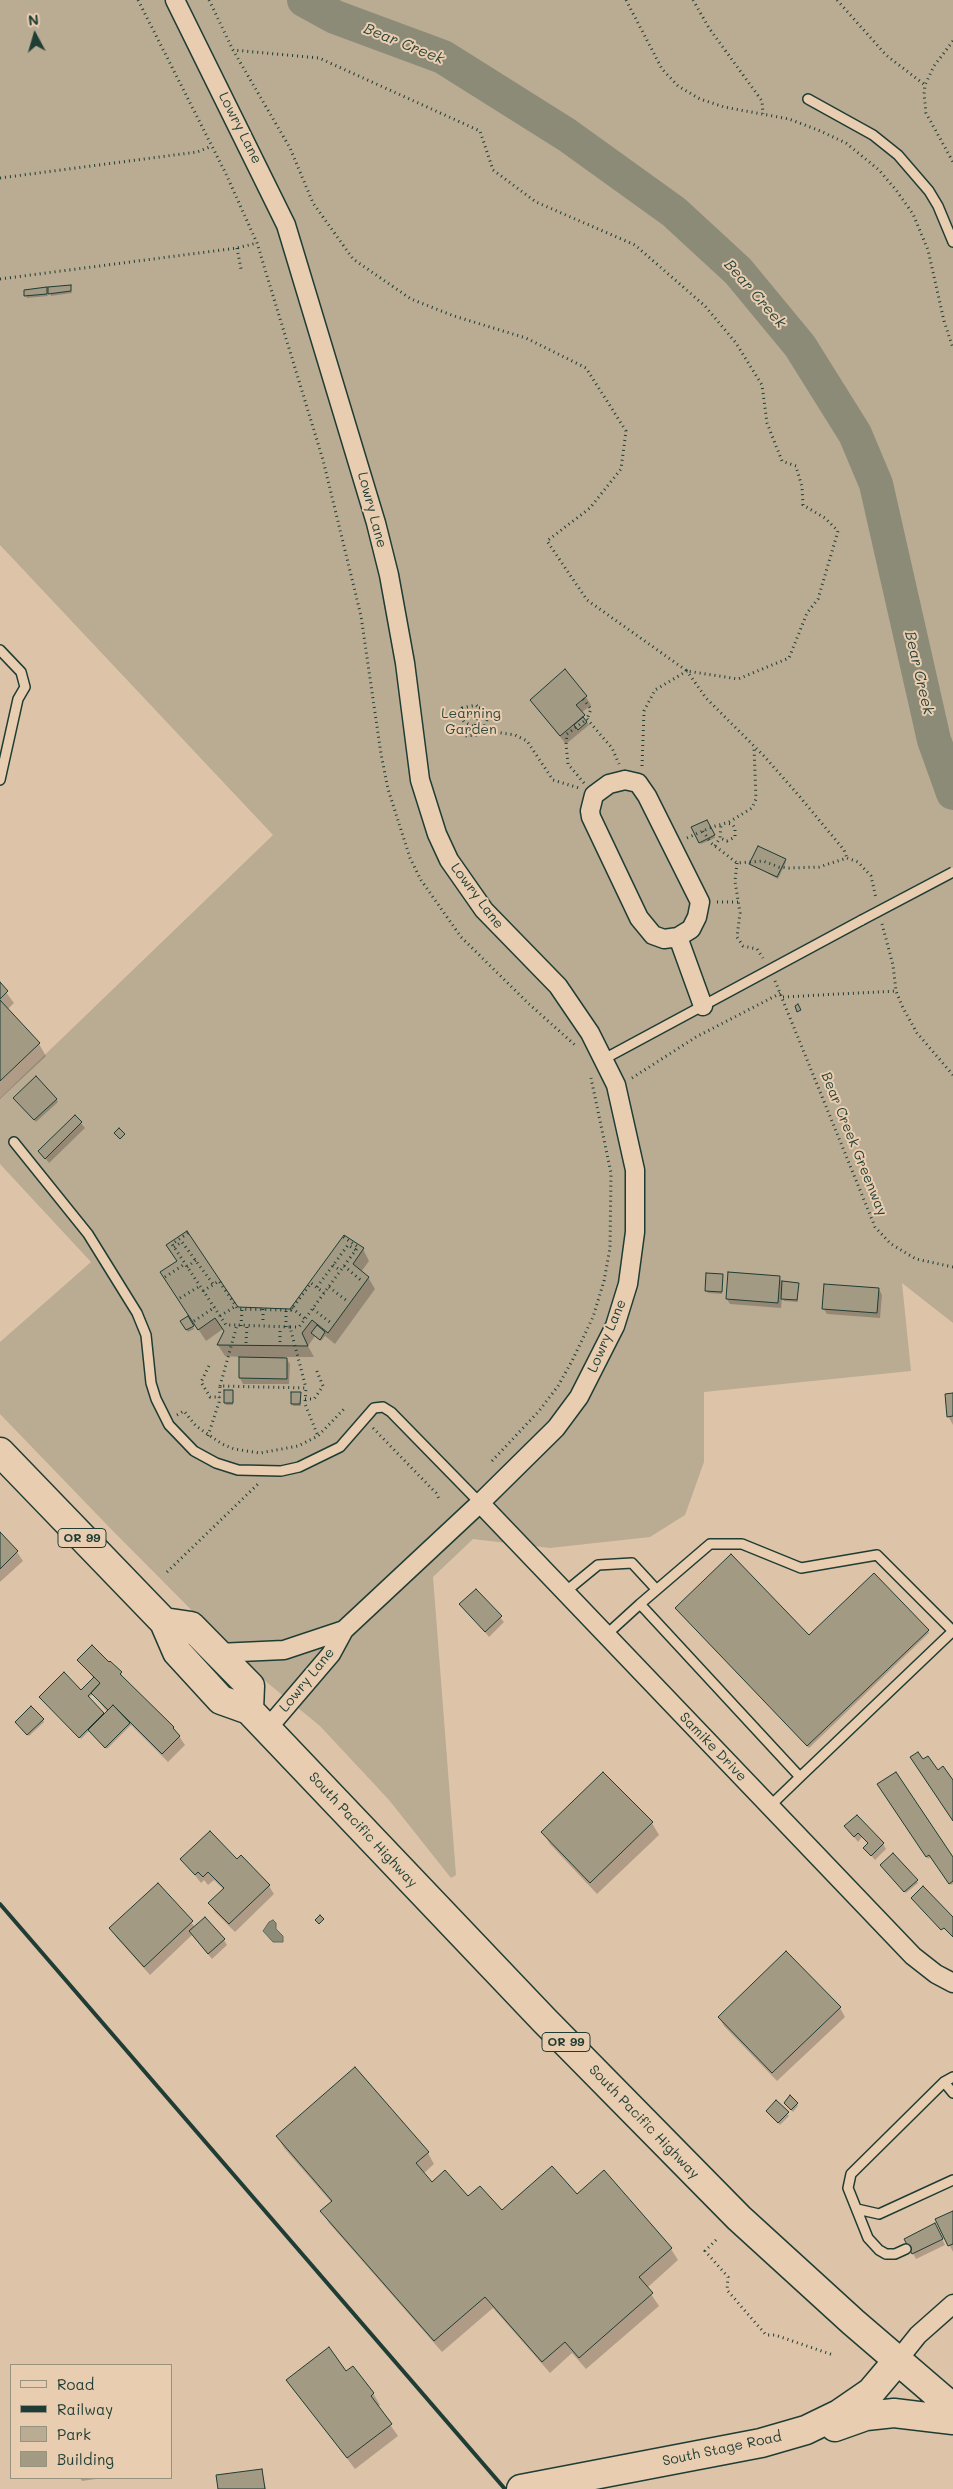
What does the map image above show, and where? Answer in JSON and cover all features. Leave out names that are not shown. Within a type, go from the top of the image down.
[{"type":"main road","name":"South Pacific Highway","points":[[0,1452],[164,1622],[177,1652],[222,1700],[258,1719],[693,2173],[799,2273],[953,2408]]},
{"type":"main road","points":[[164,1622],[191,1626],[250,1686],[258,1719]]},
{"type":"main road","name":"South Stage Road","points":[[521,2489],[761,2443],[806,2430],[839,2414],[871,2392],[898,2360]]},
{"type":"main road","points":[[761,2443],[791,2442],[812,2438],[841,2424],[866,2416],[894,2413],[953,2420]]},
{"type":"street","name":"Lowry Lane","points":[[175,0],[255,158],[289,234],[383,549],[405,663],[420,780],[437,834],[449,860],[484,910],[558,986],[573,1006],[604,1059],[617,1089],[635,1170],[635,1232],[628,1284],[622,1306],[607,1343],[579,1397],[556,1428],[480,1503],[344,1630],[331,1654],[258,1719]]},
{"type":"street","points":[[632,781],[647,796],[672,845],[700,902],[697,917],[691,929],[678,937],[664,939],[653,935],[642,922],[592,817],[590,811],[594,795],[609,784],[632,781]]},
{"type":"street","points":[[678,937],[703,1006]]},
{"type":"street","name":"Samike Drive","points":[[480,1503],[913,1956],[936,1974],[953,1983]]},
{"type":"street","name":"Lowry Lane","points":[[218,1653],[284,1650],[344,1630]]},
{"type":"street","points":[[898,2360],[918,2335],[953,2304]]},
{"type":"lane","points":[[808,99],[873,134],[898,155],[929,191],[938,206],[953,242]]},
{"type":"lane","points":[[0,650],[21,672],[26,687],[18,699],[0,780]]},
{"type":"lane","points":[[604,1059],[953,872]]},
{"type":"lane","points":[[14,1142],[88,1234],[137,1313],[146,1335],[151,1383],[167,1422],[194,1451],[216,1463],[238,1470],[260,1472],[290,1469],[320,1458],[340,1447],[374,1408],[383,1407],[391,1412],[480,1503]]},
{"type":"lane","points":[[606,1635],[656,1589],[710,1544],[742,1544],[801,1568],[877,1554],[952,1631],[770,1806]]},
{"type":"lane","points":[[565,1592],[598,1565],[632,1564],[656,1589]]},
{"type":"lane","points":[[640,1604],[800,1776]]},
{"type":"lane","points":[[906,2249],[894,2254],[879,2250],[868,2238],[848,2188],[851,2174],[944,2082],[953,2077]]},
{"type":"lane","points":[[944,2082],[953,2093]]},
{"type":"lane","points":[[857,2209],[879,2214],[953,2180]]},
{"type":"path","points":[[209,0],[233,50],[290,148],[313,203],[353,259],[411,299],[454,316],[526,338],[586,368],[626,431],[622,469],[590,508],[547,541],[587,600],[687,671],[706,698],[754,746],[831,834],[844,850],[847,858]]},
{"type":"path","points":[[626,0],[662,69],[678,86],[700,99],[724,106],[789,119],[846,144],[879,170],[913,214],[928,250],[944,321],[953,348]]},
{"type":"path","points":[[693,0],[709,28],[762,101],[764,114]]},
{"type":"path","points":[[837,0],[886,55],[925,85]]},
{"type":"path","points":[[953,41],[934,66],[925,85],[926,112],[953,162]]},
{"type":"path","points":[[233,50],[319,58],[480,131],[493,170],[536,202],[635,245],[705,306],[736,343],[762,385],[767,423],[782,462],[796,466],[802,487],[803,505],[824,518],[838,531],[818,599],[807,613],[789,658],[738,679],[687,671],[655,690],[644,712],[642,764],[632,781],[612,748],[587,719]]},
{"type":"path","points":[[0,178],[197,152],[212,146]]},
{"type":"path","points":[[0,279],[236,248],[257,243]]},
{"type":"path","points":[[236,248],[241,269]]},
{"type":"path","points":[[474,729],[464,722],[460,716],[462,708],[465,706],[476,705],[479,708],[488,710],[489,715],[482,730],[480,735],[464,736],[465,732],[474,729],[482,730],[515,734],[527,741],[553,780],[580,788],[587,786],[568,764],[567,734],[587,719],[591,709],[583,699]]},
{"type":"path","points":[[473,736],[479,708]]},
{"type":"path","points":[[672,845],[729,822],[752,808],[756,799],[754,746]]},
{"type":"path","points":[[720,838],[727,841],[735,837],[735,828],[729,822]]},
{"type":"path","points":[[715,846],[720,838],[721,824]]},
{"type":"path","points":[[703,831],[715,846],[737,863],[763,861],[779,868],[819,867],[847,858],[858,862],[871,876],[878,904]]},
{"type":"path","points":[[737,863],[735,881],[740,920],[736,933],[738,941],[743,946],[757,949],[762,956]]},
{"type":"path","points":[[717,902],[739,902]]},
{"type":"path","points":[[880,914],[893,965],[896,991],[917,1033],[953,1075]]},
{"type":"path","name":"Bear Creek Greenway","points":[[777,985],[875,1227],[890,1244],[916,1259],[953,1267]]},
{"type":"path","points":[[783,997],[896,991]]},
{"type":"path","points":[[629,1080],[696,1037],[781,993]]},
{"type":"path","points":[[188,1233],[172,1244],[226,1325],[280,1327],[299,1327],[356,1250],[358,1247],[342,1236]]},
{"type":"path","points":[[174,1247],[182,1242],[213,1284]]},
{"type":"path","points":[[317,1288],[348,1245],[356,1250]]},
{"type":"path","points":[[165,1277],[196,1260]]},
{"type":"path","points":[[333,1265],[341,1271]]},
{"type":"path","points":[[344,1266],[363,1282]]},
{"type":"path","points":[[203,1291],[219,1281],[236,1306],[242,1309],[286,1310],[292,1308],[310,1283],[324,1293]]},
{"type":"path","points":[[180,1298],[200,1286]]},
{"type":"path","points":[[329,1287],[348,1301]]},
{"type":"path","points":[[220,1316],[236,1306]]},
{"type":"path","points":[[194,1321],[214,1308]]},
{"type":"path","points":[[292,1308],[305,1319]]},
{"type":"path","points":[[208,1436],[220,1397],[220,1386],[239,1326],[242,1309]]},
{"type":"path","points":[[263,1309],[263,1320]]},
{"type":"path","points":[[313,1309],[331,1323]]},
{"type":"path","points":[[286,1310],[288,1327],[306,1388],[305,1399],[318,1436]]},
{"type":"path","points":[[246,1326],[246,1342]]},
{"type":"path","points":[[280,1327],[280,1342]]},
{"type":"path","points":[[209,1366],[201,1382],[210,1397],[220,1397]]},
{"type":"path","points":[[305,1399],[314,1399],[324,1386],[316,1369]]},
{"type":"path","points":[[220,1386],[306,1388]]},
{"type":"path","points":[[167,1422],[184,1411],[208,1436],[234,1449],[260,1453],[298,1446],[318,1436],[344,1409]]},
{"type":"path","points":[[372,1427],[436,1493],[440,1501]]},
{"type":"path","points":[[167,1572],[260,1483],[260,1453]]},
{"type":"path","points":[[716,2240],[705,2250],[728,2277],[727,2290],[766,2335],[775,2335],[833,2355]]},
{"type":"green space","name":"Learning Garden","points":[[0,0],[953,0],[953,1323],[902,1283],[911,1371],[704,1392],[704,1462],[685,1515],[650,1537],[550,1548],[473,1539],[433,1577],[456,1875],[451,1878],[389,1800],[320,1726],[247,1666],[0,1414],[0,1342],[91,1262],[0,1164],[0,1098],[273,835],[0,545]]},
{"type":"shaded area","points":[[273,1920],[276,1923],[276,1929],[283,1936],[283,1942],[273,1942],[263,1931],[269,1922]]},
{"type":"building","points":[[71,285],[71,291],[48,294],[48,287]]},
{"type":"building","points":[[47,287],[47,294],[24,296],[24,290]]},
{"type":"building","points":[[565,669],[587,696],[576,705],[585,715],[560,736],[530,700]]},
{"type":"building","points":[[583,717],[587,722],[578,730],[574,725]]},
{"type":"building","points":[[707,820],[715,835],[699,843],[691,827]]},
{"type":"building","points":[[758,846],[786,859],[777,877],[749,864]]},
{"type":"building","points":[[0,982],[8,991],[0,999]]},
{"type":"building","points":[[0,1000],[40,1043],[0,1081]]},
{"type":"building","points":[[798,1004],[801,1010],[797,1012],[795,1006]]},
{"type":"building","points":[[36,1076],[57,1099],[34,1120],[13,1098]]},
{"type":"building","points":[[75,1115],[82,1122],[45,1159],[38,1151]]},
{"type":"building","points":[[119,1128],[125,1134],[120,1139],[114,1133]]},
{"type":"building","points":[[187,1231],[238,1307],[290,1309],[344,1235],[364,1248],[353,1264],[369,1277],[328,1333],[312,1320],[302,1333],[308,1346],[217,1345],[224,1331],[215,1318],[198,1330],[160,1272],[177,1261],[166,1245]]},
{"type":"building","points":[[728,1272],[780,1276],[778,1303],[726,1299]]},
{"type":"building","points":[[706,1273],[723,1274],[722,1292],[705,1291]]},
{"type":"building","points":[[782,1281],[799,1283],[797,1300],[781,1299]]},
{"type":"building","points":[[824,1284],[879,1288],[877,1313],[822,1309]]},
{"type":"building","points":[[188,1316],[194,1326],[186,1330],[180,1321]]},
{"type":"building","points":[[317,1325],[325,1332],[320,1340],[311,1333]]},
{"type":"building","points":[[239,1357],[287,1358],[287,1379],[239,1378]]},
{"type":"building","points":[[224,1390],[233,1390],[233,1403],[224,1403]]},
{"type":"building","points":[[291,1392],[301,1392],[300,1404],[291,1404]]},
{"type":"building","points":[[953,1393],[953,1416],[947,1417],[945,1394]]},
{"type":"building","points":[[0,1532],[18,1551],[0,1569]]},
{"type":"building","points":[[731,1554],[809,1635],[874,1573],[929,1630],[807,1746],[675,1608]]},
{"type":"building","points":[[476,1589],[502,1616],[485,1632],[459,1604]]},
{"type":"building","points":[[92,1645],[122,1672],[120,1674],[174,1727],[180,1736],[162,1754],[113,1705],[108,1710],[91,1693],[100,1683],[77,1660]]},
{"type":"building","points":[[64,1672],[81,1690],[94,1677],[100,1683],[88,1696],[104,1713],[79,1738],[39,1697]]},
{"type":"building","points":[[113,1705],[130,1723],[105,1748],[88,1730]]},
{"type":"building","points":[[31,1706],[44,1719],[27,1735],[15,1722]]},
{"type":"building","points":[[918,1752],[923,1759],[928,1756],[938,1770],[943,1766],[953,1780],[953,1821],[910,1757]]},
{"type":"building","points":[[603,1772],[653,1822],[590,1883],[541,1832]]},
{"type":"building","points":[[896,1772],[953,1857],[953,1881],[949,1884],[929,1855],[926,1857],[877,1784]]},
{"type":"building","points":[[857,1815],[884,1843],[871,1856],[863,1848],[868,1843],[858,1833],[854,1837],[844,1826]]},
{"type":"building","points":[[210,1831],[237,1859],[241,1855],[270,1885],[229,1924],[208,1903],[224,1888],[208,1872],[203,1877],[198,1872],[195,1875],[180,1859]]},
{"type":"building","points":[[893,1853],[918,1880],[904,1892],[880,1865]]},
{"type":"building","points":[[158,1883],[193,1921],[144,1967],[109,1928]]},
{"type":"building","points":[[923,1886],[953,1917],[953,1937],[944,1928],[941,1930],[911,1898]]},
{"type":"building","points":[[320,1915],[324,1919],[319,1924],[315,1920]]},
{"type":"building","points":[[205,1917],[225,1939],[208,1954],[189,1931]]},
{"type":"building","points":[[786,1951],[841,2007],[772,2073],[718,2017]]},
{"type":"building","points":[[355,2067],[429,2152],[416,2163],[432,2182],[445,2170],[468,2196],[480,2186],[502,2210],[552,2166],[577,2194],[604,2170],[672,2248],[639,2277],[653,2293],[579,2358],[565,2342],[542,2362],[485,2297],[434,2341],[320,2211],[332,2201],[276,2136]]},
{"type":"building","points":[[790,2095],[798,2103],[791,2110],[784,2103]]},
{"type":"building","points":[[776,2100],[789,2112],[778,2123],[766,2111]]},
{"type":"building","points":[[953,2211],[953,2244],[948,2246],[935,2219]]},
{"type":"building","points":[[935,2223],[943,2239],[912,2254],[904,2239]]},
{"type":"building","points":[[329,2347],[346,2371],[353,2366],[374,2393],[371,2396],[392,2424],[347,2458],[286,2380]]},
{"type":"building","points":[[262,2469],[265,2489],[218,2489],[216,2475]]},
{"type":"waterway","name":"Bear Creek","points":[[304,0],[335,17],[443,57],[567,135],[674,212],[738,271],[800,346],[855,434],[876,484],[934,740],[953,793]]},
{"type":"railway","points":[[0,1904],[505,2489]]}]
